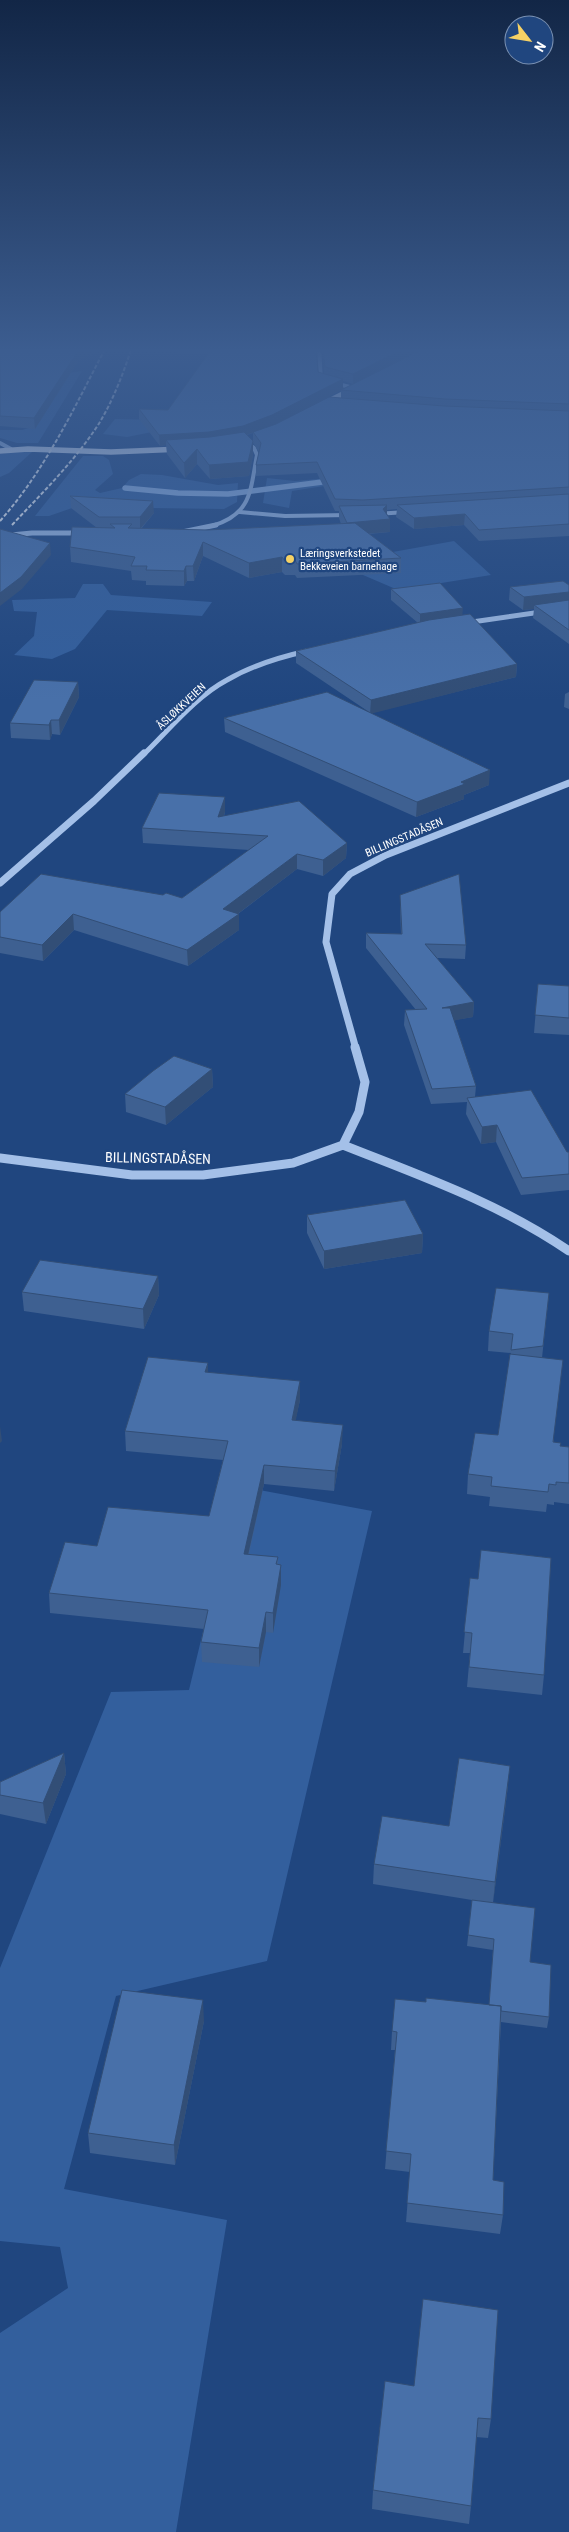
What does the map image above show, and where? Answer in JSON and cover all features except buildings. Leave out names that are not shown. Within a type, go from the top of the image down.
[{"type":"street","points":[[179,532],[210,527],[240,512],[247,503],[255,465]]},
{"type":"street","points":[[240,512],[286,516],[359,514]]},
{"type":"street","points":[[368,514],[416,512]]},
{"type":"street","points":[[0,536],[32,533],[84,533]]},
{"type":"street","points":[[454,624],[569,608]]},
{"type":"street","name":"ÅSLØKKVEIEN","points":[[0,883],[94,801],[200,700],[220,685],[277,658],[311,650]]},
{"type":"street","name":"BILLINGSTADÅSEN","points":[[0,1158],[132,1174],[203,1175],[293,1163],[343,1145],[359,1112],[365,1082],[326,942],[332,894],[350,874],[386,855],[569,783]]},
{"type":"street","points":[[343,1145],[465,1194],[518,1218],[569,1252]]},
{"type":"shaded area","points":[[0,465],[18,465],[9,473],[0,477]]},
{"type":"shaded area","points":[[76,465],[110,465],[113,474],[95,490],[100,493],[122,488],[129,480],[141,474],[162,475],[218,485],[238,483],[237,502],[224,509],[75,507],[49,516],[35,516]]},
{"type":"shaded area","points":[[433,469],[292,491],[289,508],[263,503],[267,478],[295,481]]},
{"type":"shaded area","points":[[454,541],[491,575],[398,590],[356,572],[376,555]]},
{"type":"shaded area","points":[[83,584],[103,584],[111,595],[212,602],[202,616],[107,610],[75,649],[52,659],[14,655],[34,636],[37,612],[14,611],[12,600],[75,598]]},
{"type":"shaded area","points":[[238,1486],[372,1511],[267,1961],[116,1996],[64,2189],[227,2220],[176,2532],[0,2532],[0,2333],[68,2288],[60,2247],[0,2241],[0,1968],[111,1692],[189,1690]]},
{"type":"waterway","points":[[125,488],[178,493],[228,494],[338,480]]},
{"type":"railway","points":[[0,521],[41,465]]},
{"type":"railway","points":[[12,525],[67,465]]},
{"type":"place","name":"Læringsverkstedet Bekkeveien barnehage","points":[[290,559]]}]
